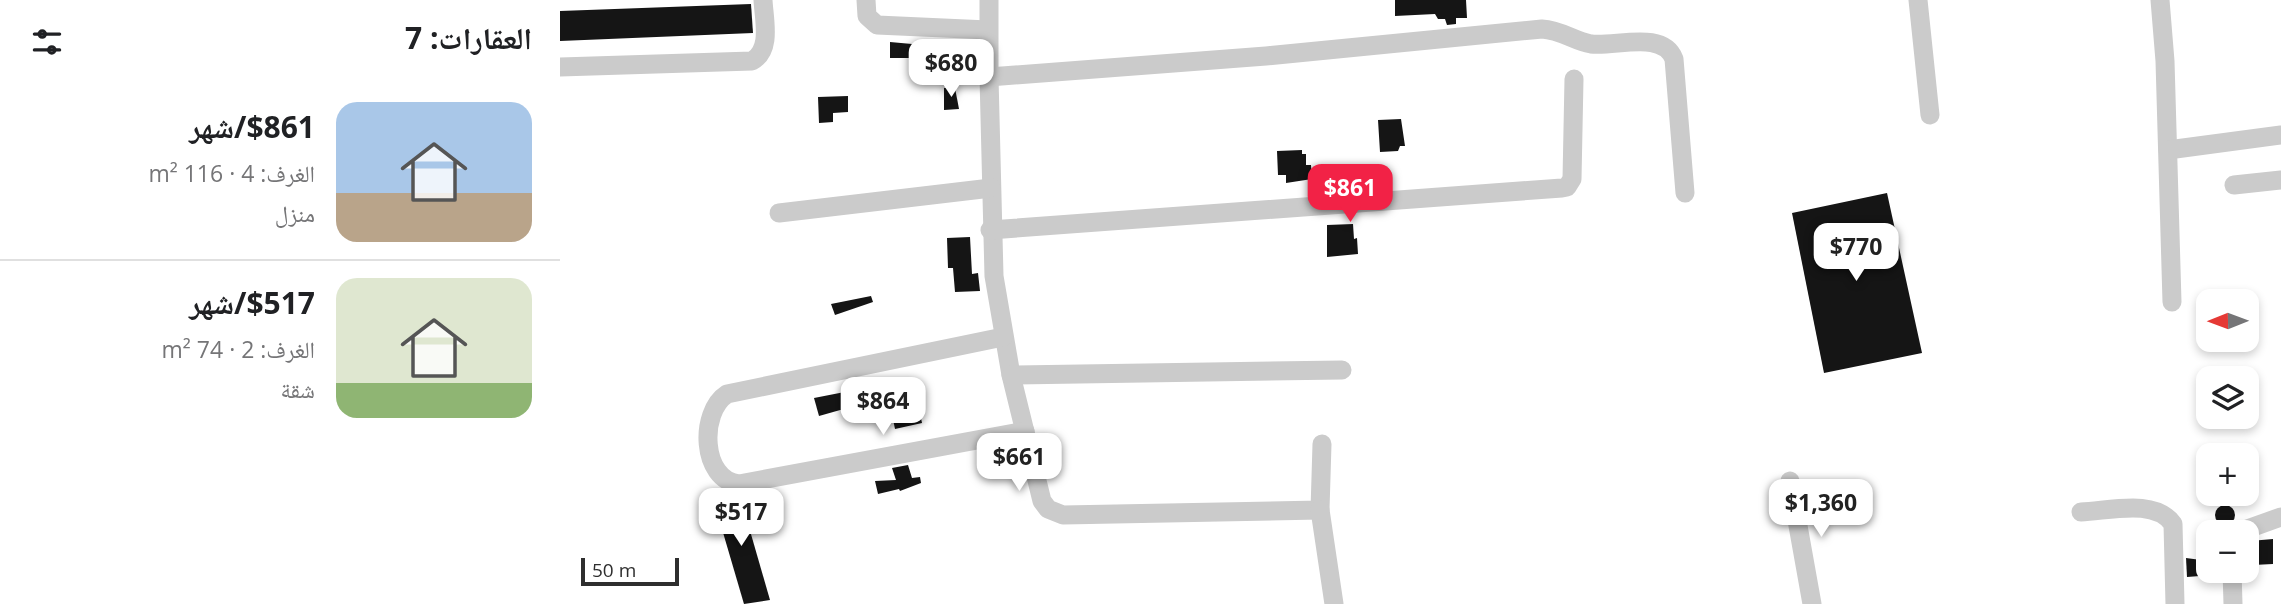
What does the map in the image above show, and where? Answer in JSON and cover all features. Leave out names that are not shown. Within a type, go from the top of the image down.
[{"type":"street","points":[[560,67],[752,61],[760,56],[764,48],[763,0]]},
{"type":"street","points":[[866,0],[867,16],[877,26],[988,30]]},
{"type":"street","points":[[989,0],[990,230],[994,276],[1011,375],[1042,501],[1048,509],[1063,515],[1320,510]]},
{"type":"street","points":[[1917,0],[1930,115]]},
{"type":"street","points":[[2160,0],[2172,302]]},
{"type":"street","points":[[989,76],[1266,56],[1542,29],[1558,30],[1582,43],[1655,42],[1668,48],[1674,59],[1685,193]]},
{"type":"street","points":[[990,230],[1562,188],[1570,184],[1572,179],[1574,79]]},
{"type":"street","points":[[2168,150],[2281,135]]},
{"type":"street","points":[[2234,185],[2281,180]]},
{"type":"street","points":[[779,212],[991,188]]},
{"type":"street","points":[[1003,337],[727,394],[717,403],[710,418],[712,462],[724,479],[739,484],[1025,431]]},
{"type":"street","points":[[1011,375],[1342,370]]},
{"type":"street","points":[[1322,444],[1320,510],[1334,604]]},
{"type":"street","points":[[1790,481],[1812,604]]},
{"type":"street","points":[[2081,512],[2147,509],[2166,514],[2173,524],[2175,604]]},
{"type":"street","points":[[2259,525],[2281,517]]},
{"type":"street","points":[[2232,583],[2233,604]]},
{"type":"building","points":[[1395,0],[1466,0],[1467,18],[1456,18],[1456,24],[1447,25],[1445,19],[1438,19],[1435,14],[1395,16]]},
{"type":"building","points":[[751,4],[753,33],[560,41],[560,11]]},
{"type":"building","points":[[890,42],[912,44],[913,58],[890,58]]},
{"type":"building","points":[[936,63],[951,63],[951,78],[937,84]]},
{"type":"building","points":[[944,88],[955,88],[959,109],[944,110]]},
{"type":"building","points":[[848,96],[848,112],[833,113],[833,122],[819,123],[818,97]]},
{"type":"building","points":[[1401,119],[1405,146],[1400,146],[1398,151],[1380,152],[1378,120]]},
{"type":"building","points":[[1302,150],[1302,154],[1306,154],[1306,165],[1311,165],[1312,179],[1286,183],[1286,175],[1278,175],[1277,151]]},
{"type":"building","points":[[1887,193],[1922,353],[1824,373],[1792,213]]},
{"type":"building","points":[[1353,224],[1358,254],[1327,257],[1327,225]]},
{"type":"building","points":[[970,237],[972,274],[978,273],[980,291],[955,292],[953,268],[948,268],[947,238]]},
{"type":"building","points":[[871,296],[873,302],[835,315],[831,304]]},
{"type":"building","points":[[860,389],[865,403],[819,416],[814,398]]},
{"type":"building","points":[[918,404],[922,423],[895,429],[891,410]]},
{"type":"building","points":[[908,465],[912,478],[920,477],[921,483],[900,491],[899,489],[878,494],[875,481],[896,480],[892,468]]},
{"type":"building","points":[[724,492],[740,496],[770,600],[744,604],[712,495]]},
{"type":"building","points":[[2221,506],[2229,506],[2234,511],[2233,520],[2216,519],[2216,511]]},
{"type":"building","points":[[2273,539],[2273,564],[2259,565],[2259,540]]},
{"type":"building","points":[[2186,558],[2196,559],[2196,576],[2187,577]]}]
